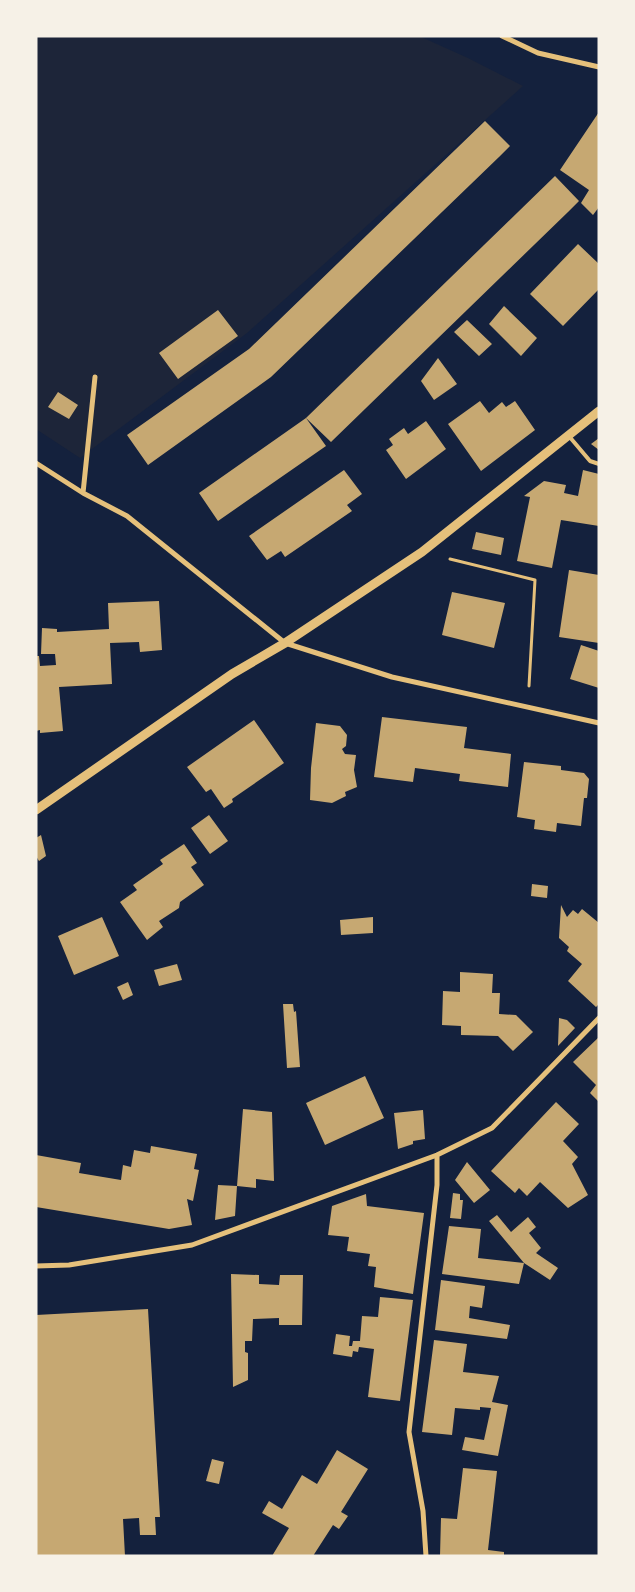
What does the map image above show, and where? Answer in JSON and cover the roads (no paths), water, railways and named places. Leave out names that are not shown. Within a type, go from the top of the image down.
[{"type":"street","points":[[502,36],[538,52],[599,67]]},
{"type":"street","points":[[83,493],[94,377]]},
{"type":"street","points":[[36,810],[232,674],[285,643],[422,552],[599,411]]},
{"type":"street","points":[[36,463],[83,493],[128,516],[285,643],[392,677],[599,723]]},
{"type":"street","points":[[36,1266],[69,1265],[192,1245],[437,1155],[492,1128],[599,1018]]},
{"type":"street","points":[[426,1556],[423,1511],[409,1432],[437,1185],[437,1155]]},
{"type":"lane","points":[[568,435],[590,461],[599,464]]}]
